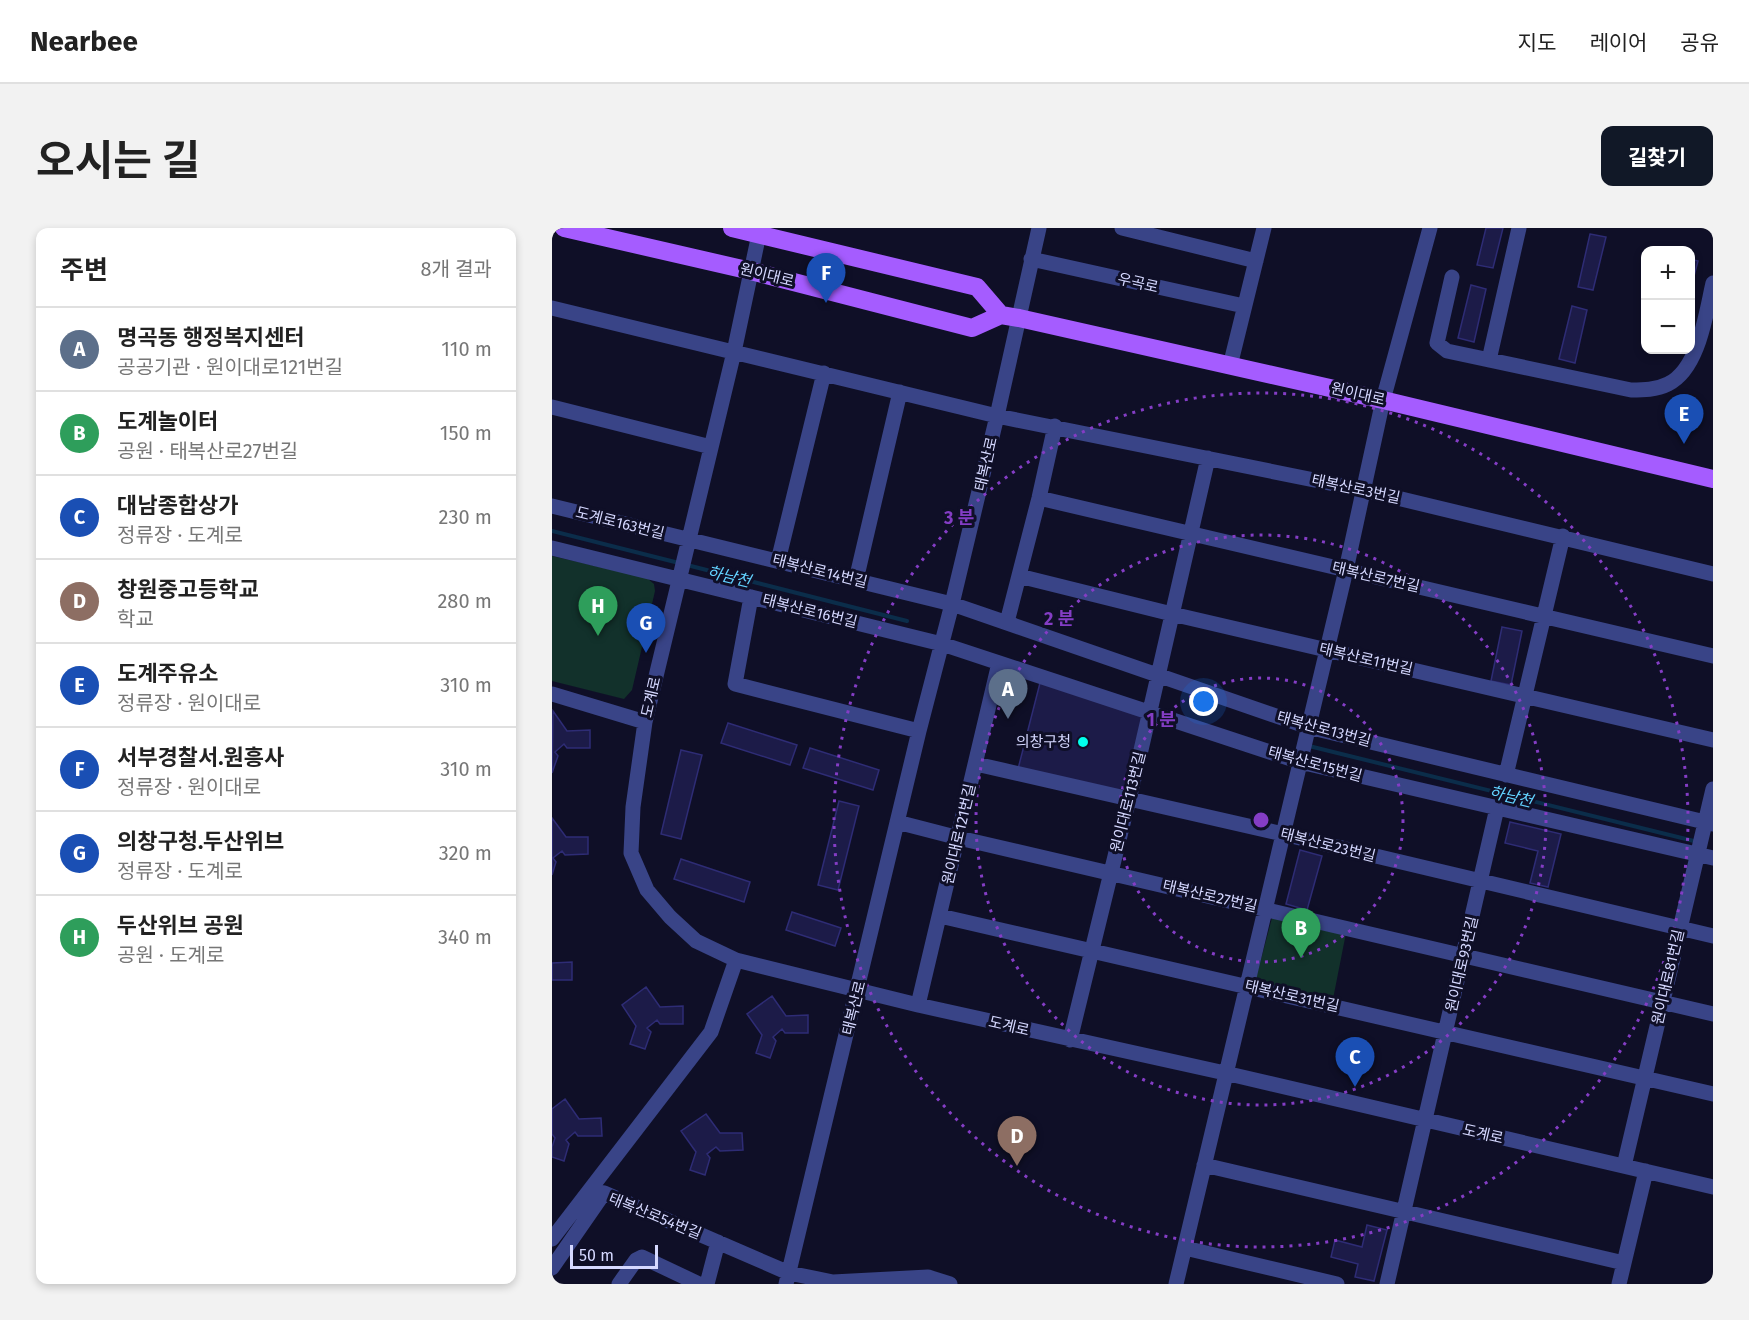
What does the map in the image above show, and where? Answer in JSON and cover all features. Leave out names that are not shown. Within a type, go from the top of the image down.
[{"type":"main road","name":"원이대로","points":[[564,228],[751,271],[972,328],[1010,316],[1383,400],[1713,479]]},
{"type":"main road","points":[[732,228],[977,287],[1010,316]]},
{"type":"street","points":[[1010,316],[1031,259],[1039,228]]},
{"type":"street","points":[[1122,228],[1256,261]]},
{"type":"street","points":[[1230,366],[1264,228]]},
{"type":"street","points":[[1176,1284],[1346,570],[1383,400],[1430,228]]},
{"type":"street","points":[[1489,360],[1519,228]]},
{"type":"street","points":[[687,542],[734,352],[759,234]]},
{"type":"street","name":"우곡로","points":[[1031,259],[1244,306]]},
{"type":"street","points":[[1452,277],[1437,343],[1446,351],[1630,390],[1652,389],[1669,384],[1682,374],[1707,333],[1713,283]]},
{"type":"street","name":"태복산로3번길","points":[[552,308],[997,416],[1364,490],[1563,536],[1713,574]]},
{"type":"street","name":"태복산로","points":[[788,1278],[997,416],[1010,316]]},
{"type":"street","points":[[778,561],[824,373]]},
{"type":"street","points":[[856,580],[900,392]]},
{"type":"street","points":[[552,407],[711,447]]},
{"type":"street","points":[[1007,622],[1055,426]]},
{"type":"street","name":"원이대로113번길","points":[[1070,1040],[1129,799],[1208,458]]},
{"type":"street","name":"태복산로7번길","points":[[1039,498],[1713,656]]},
{"type":"street","name":"도계로163번길","points":[[552,506],[687,542]]},
{"type":"street","points":[[1506,775],[1563,536]]},
{"type":"street","name":"태복산로14번길","points":[[687,542],[856,580],[951,607]]},
{"type":"street","name":"도계로","points":[[687,542],[645,722],[633,807],[631,853],[647,890],[670,917],[696,941],[736,960],[918,1005],[1225,1073],[1713,1186]]},
{"type":"street","name":"태복산로16번길","points":[[552,548],[679,575],[751,597],[942,642]]},
{"type":"street","name":"태복산로11번길","points":[[1019,576],[1713,740]]},
{"type":"street","points":[[751,597],[735,684],[919,731]]},
{"type":"street","name":"태복산로13번길","points":[[951,607],[1007,622],[1308,727],[1707,826]]},
{"type":"street","name":"태복산로15번길","points":[[942,642],[1300,762],[1698,852],[1713,858]]},
{"type":"street","name":"원이대로121번길","points":[[918,1005],[999,663]]},
{"type":"street","points":[[552,694],[645,722]]},
{"type":"street","name":"태복산로23번길","points":[[976,764],[1713,936]]},
{"type":"street","name":"원이대로81번길","points":[[1624,1166],[1698,852],[1707,826],[1713,789]]},
{"type":"street","name":"원이대로93번길","points":[[1387,1284],[1497,808]]},
{"type":"street","name":"태복산로27번길","points":[[897,822],[1713,1014]]},
{"type":"street","name":"태복산로31번길","points":[[940,916],[1713,1094]]},
{"type":"street","points":[[552,1239],[711,1032],[736,960]]},
{"type":"street","points":[[1204,1165],[1624,1263]]},
{"type":"street","points":[[1619,1284],[1646,1171]]},
{"type":"street","name":"태복산로54번길","points":[[552,1268],[604,1193],[718,1242],[788,1278],[832,1282],[928,1277],[950,1284]]},
{"type":"street","points":[[707,1284],[718,1242]]},
{"type":"street","points":[[1185,1248],[1337,1284]]},
{"type":"street","points":[[619,1284],[636,1260],[642,1257],[699,1284]]},
{"type":"green space","points":[[552,556],[647,578],[654,584],[655,591],[632,690],[624,699],[552,681]]},
{"type":"green space","points":[[1272,918],[1346,933],[1333,999],[1255,982]]},
{"type":"building","points":[[1486,228],[1503,228],[1493,268],[1477,265]]},
{"type":"building","points":[[1590,234],[1606,237],[1593,290],[1578,287]]},
{"type":"building","points":[[1471,285],[1486,289],[1474,342],[1458,338]]},
{"type":"building","points":[[1572,306],[1587,310],[1575,363],[1559,359]]},
{"type":"building","points":[[1502,627],[1522,631],[1511,685],[1491,681]]},
{"type":"building","name":"의창구청","points":[[1041,679],[1147,714],[1128,795],[1018,769]]},
{"type":"building","points":[[553,711],[567,731],[590,730],[590,748],[567,748],[564,744],[555,752],[558,756],[552,773]]},
{"type":"building","points":[[728,723],[797,745],[790,765],[721,743]]},
{"type":"building","points":[[810,748],[879,770],[873,790],[803,768]]},
{"type":"building","points":[[681,750],[702,755],[681,839],[661,834]]},
{"type":"building","points":[[839,801],[859,806],[838,890],[818,885]]},
{"type":"building","points":[[552,818],[566,837],[588,837],[588,854],[565,855],[562,851],[553,858],[556,862],[552,875]]},
{"type":"building","points":[[1510,822],[1561,834],[1548,887],[1530,883],[1538,851],[1505,843]]},
{"type":"building","points":[[1300,850],[1322,856],[1307,910],[1286,904]]},
{"type":"building","points":[[681,859],[750,882],[744,902],[674,879]]},
{"type":"building","points":[[792,912],[841,928],[835,946],[786,930]]},
{"type":"building","points":[[572,962],[572,980],[552,980],[552,963]]},
{"type":"building","points":[[646,987],[660,1007],[683,1006],[683,1024],[660,1024],[657,1020],[647,1028],[651,1032],[645,1049],[630,1044],[636,1026],[622,1005]]},
{"type":"building","points":[[772,996],[786,1016],[808,1015],[808,1033],[785,1033],[782,1029],[773,1037],[776,1041],[770,1058],[756,1053],[762,1035],[747,1014]]},
{"type":"building","points":[[565,1099],[579,1119],[601,1118],[602,1136],[578,1136],[575,1132],[566,1140],[569,1144],[564,1161],[552,1157],[555,1138],[552,1134],[552,1109]]},
{"type":"building","points":[[706,1114],[720,1133],[742,1133],[743,1150],[720,1151],[716,1147],[707,1154],[710,1158],[705,1175],[690,1170],[696,1152],[681,1131]]},
{"type":"building","points":[[1367,1225],[1387,1230],[1374,1281],[1355,1277],[1358,1264],[1331,1257],[1335,1240],[1362,1247]]},
{"type":"waterway","name":"하남천","points":[[552,531],[679,563]]},
{"type":"waterway","name":"하남천","points":[[687,565],[907,621]]},
{"type":"waterway","name":"하남천","points":[[1309,746],[1698,842]]},
{"type":"place","name":"서부경찰서.원흥사","points":[[826,303]]},
{"type":"place","name":"도계주유소","points":[[1684,444]]},
{"type":"place","name":"두산위브 공원","points":[[598,636]]},
{"type":"place","name":"의창구청.두산위브","points":[[646,653]]},
{"type":"place","name":"명곡동 행정복지센터","points":[[1008,719]]},
{"type":"place","name":"의창구청","points":[[1083,742]]},
{"type":"place","name":"도계놀이터","points":[[1301,958]]},
{"type":"place","name":"대남종합상가","points":[[1355,1087]]},
{"type":"place","name":"창원중고등학교","points":[[1017,1166]]}]
